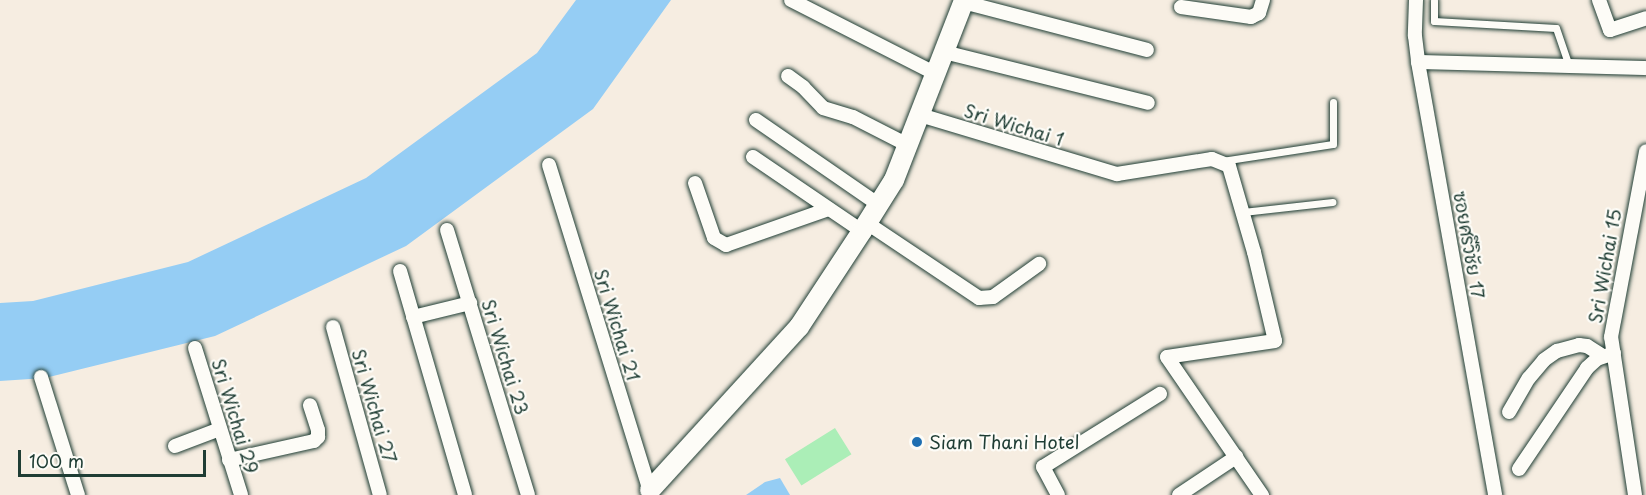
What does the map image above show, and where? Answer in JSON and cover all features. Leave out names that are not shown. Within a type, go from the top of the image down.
[{"type":"street","points":[[791,0],[936,74]]},
{"type":"street","points":[[1181,6],[1251,17],[1259,13],[1263,0]]},
{"type":"street","name":"ซอยศรีวิชัย 17","points":[[1416,0],[1415,36],[1418,62],[1495,495]]},
{"type":"street","points":[[1599,0],[1610,30],[1646,18]]},
{"type":"street","points":[[651,492],[799,327],[879,205],[894,180],[963,1],[1147,50]]},
{"type":"street","points":[[944,52],[1148,103]]},
{"type":"street","points":[[1418,62],[1646,68]]},
{"type":"street","points":[[788,76],[804,87],[823,108],[853,117],[908,145]]},
{"type":"street","name":"Sri Wichai 1","points":[[920,115],[1117,174],[1212,159],[1222,161]]},
{"type":"street","points":[[756,120],[879,205]]},
{"type":"street","name":"Sri Wichai 15","points":[[1635,495],[1608,355],[1646,151]]},
{"type":"street","points":[[753,158],[829,209],[864,227],[979,298],[993,297],[1039,264]]},
{"type":"street","points":[[1222,161],[1229,166],[1243,212],[1275,340],[1167,357],[1262,495]]},
{"type":"street","name":"Sri Wichai 21","points":[[549,165],[651,492]]},
{"type":"street","points":[[695,183],[714,238],[726,244],[829,209]]},
{"type":"street","name":"Sri Wichai 23","points":[[447,230],[528,495]]},
{"type":"street","points":[[400,272],[465,495]]},
{"type":"street","points":[[413,317],[470,303]]},
{"type":"street","name":"Sri Wichai 27","points":[[333,327],[380,495]]},
{"type":"street","points":[[1509,412],[1529,378],[1544,360],[1557,351],[1579,345],[1608,355]]},
{"type":"street","name":"Sri Wichai 29","points":[[195,348],[241,495]]},
{"type":"street","points":[[1519,469],[1587,368],[1608,355]]},
{"type":"street","points":[[40,377],[78,495]]},
{"type":"street","points":[[1058,495],[1043,467],[1160,394]]},
{"type":"street","points":[[229,460],[314,441],[318,437],[318,430],[310,405]]},
{"type":"street","points":[[175,446],[220,429]]},
{"type":"street","points":[[1179,495],[1236,457]]},
{"type":"lane","points":[[1434,0],[1434,21],[1556,28],[1569,66]]},
{"type":"lane","points":[[1222,161],[1333,144],[1333,102]]},
{"type":"lane","points":[[1243,212],[1332,202]]},
{"type":"green space","points":[[835,428],[851,454],[801,486],[785,459]]},
{"type":"water","points":[[576,0],[671,0],[593,109],[406,246],[215,336],[45,378],[0,381],[0,303],[33,301],[188,262],[366,178],[537,53]]},
{"type":"water","points":[[780,478],[790,495],[746,495],[765,482]]},
{"type":"place","name":"Siam Thani Hotel","points":[[917,442]]}]
